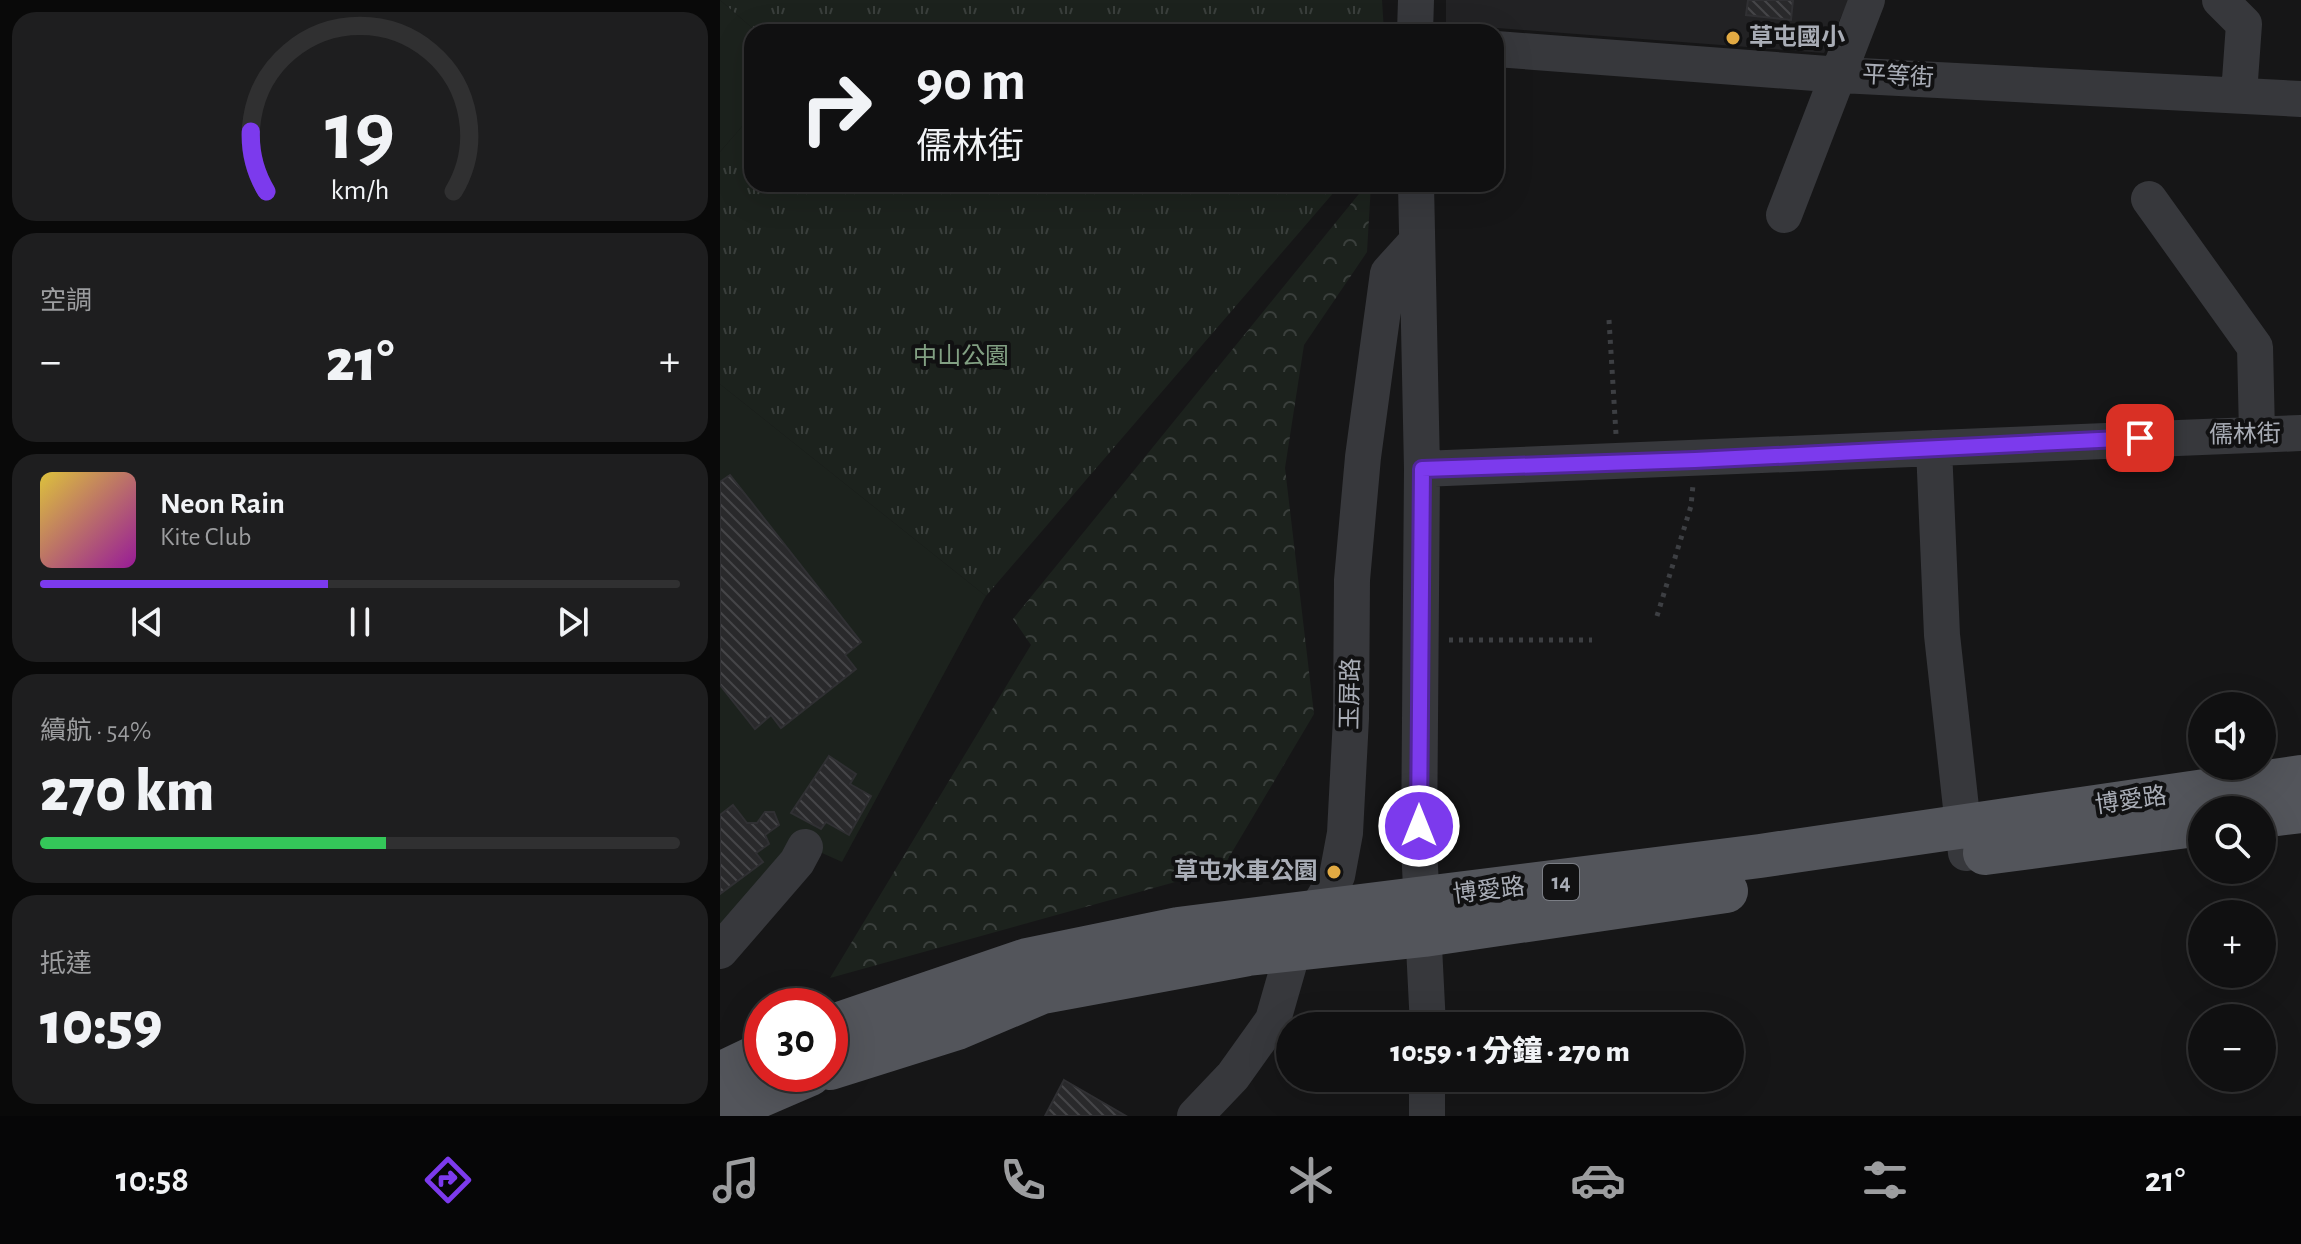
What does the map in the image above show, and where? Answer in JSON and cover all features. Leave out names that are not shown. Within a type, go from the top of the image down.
[{"type":"main road","name":"博愛路","points":[[848,1021],[1027,960],[1178,929],[1304,930],[1424,917],[1965,840],[2301,777]]},
{"type":"main road","points":[[2276,814],[2301,811]]},
{"type":"main road","name":"博愛路","points":[[1965,840],[2188,825]]},
{"type":"main road","name":"博愛路","points":[[848,1062],[957,1028],[1042,992],[1304,930]]},
{"type":"main road","points":[[720,1074],[744,1063]]},
{"type":"main road","points":[[720,1113],[768,1092]]},
{"type":"street","points":[[1415,24],[1416,0]]},
{"type":"street","points":[[1784,215],[1841,75],[1867,0]]},
{"type":"street","points":[[2220,0],[2244,24],[2239,94]]},
{"type":"street","name":"平等街","points":[[1504,50],[1841,75],[2301,99]]},
{"type":"street","points":[[1416,192],[1422,469],[1419,847],[1428,1012]]},
{"type":"street","points":[[2149,199],[2255,347],[2257,433]]},
{"type":"street","name":"玉屏路","points":[[1195,1116],[1233,1076],[1273,1020],[1304,930],[1337,876],[1345,833],[1351,718],[1352,580],[1363,457],[1388,273],[1417,241]]},
{"type":"street","name":"儒林街","points":[[1422,469],[2301,433]]},
{"type":"street","points":[[1934,448],[1942,635],[1965,840]]},
{"type":"street","points":[[720,951],[805,847]]},
{"type":"street","points":[[1427,1092],[1427,1116]]},
{"type":"path","points":[[1609,320],[1618,463]]},
{"type":"path","points":[[1657,616],[1691,506],[1695,460]]},
{"type":"path","points":[[1421,640],[1592,640]]},
{"type":"shaded area","name":"草屯國小","points":[[1446,0],[1849,0],[1824,53],[1504,28],[1504,24],[1446,24]]},
{"type":"green space","points":[[720,0],[748,24],[744,24],[744,124],[720,152]]},
{"type":"green space","points":[[720,0],[1382,0],[1384,24],[748,24]]},
{"type":"green space","name":"中山公園","points":[[744,124],[744,192],[1334,192],[986,596],[720,384],[720,152]]},
{"type":"green space","points":[[1360,192],[1371,192],[1367,252],[1304,345],[1285,468],[1314,714],[1222,869],[830,978],[1031,645],[1013,619]]},
{"type":"green space","points":[[720,384],[986,596],[842,862],[797,842],[720,929]]},
{"type":"building","points":[[1748,0],[1793,0],[1791,20],[1746,15]]},
{"type":"building","points":[[730,475],[861,642],[845,655],[856,669],[781,728],[771,715],[755,729],[720,685],[720,482]]},
{"type":"building","points":[[829,756],[856,774],[850,784],[871,796],[849,835],[826,822],[821,829],[791,813]]},
{"type":"building","points":[[733,805],[747,823],[757,823],[765,812],[774,812],[779,825],[765,835],[769,844],[756,853],[763,862],[720,894],[720,815]]},
{"type":"building","points":[[1064,1080],[1126,1116],[1045,1116]]},
{"type":"place","name":"草屯國小","points":[[1733,38]]},
{"type":"place","name":"草屯水車公園","points":[[1334,872]]},
{"type":"route","points":[[1419,826],[1422,469],[1695,460],[2140,438]]}]
